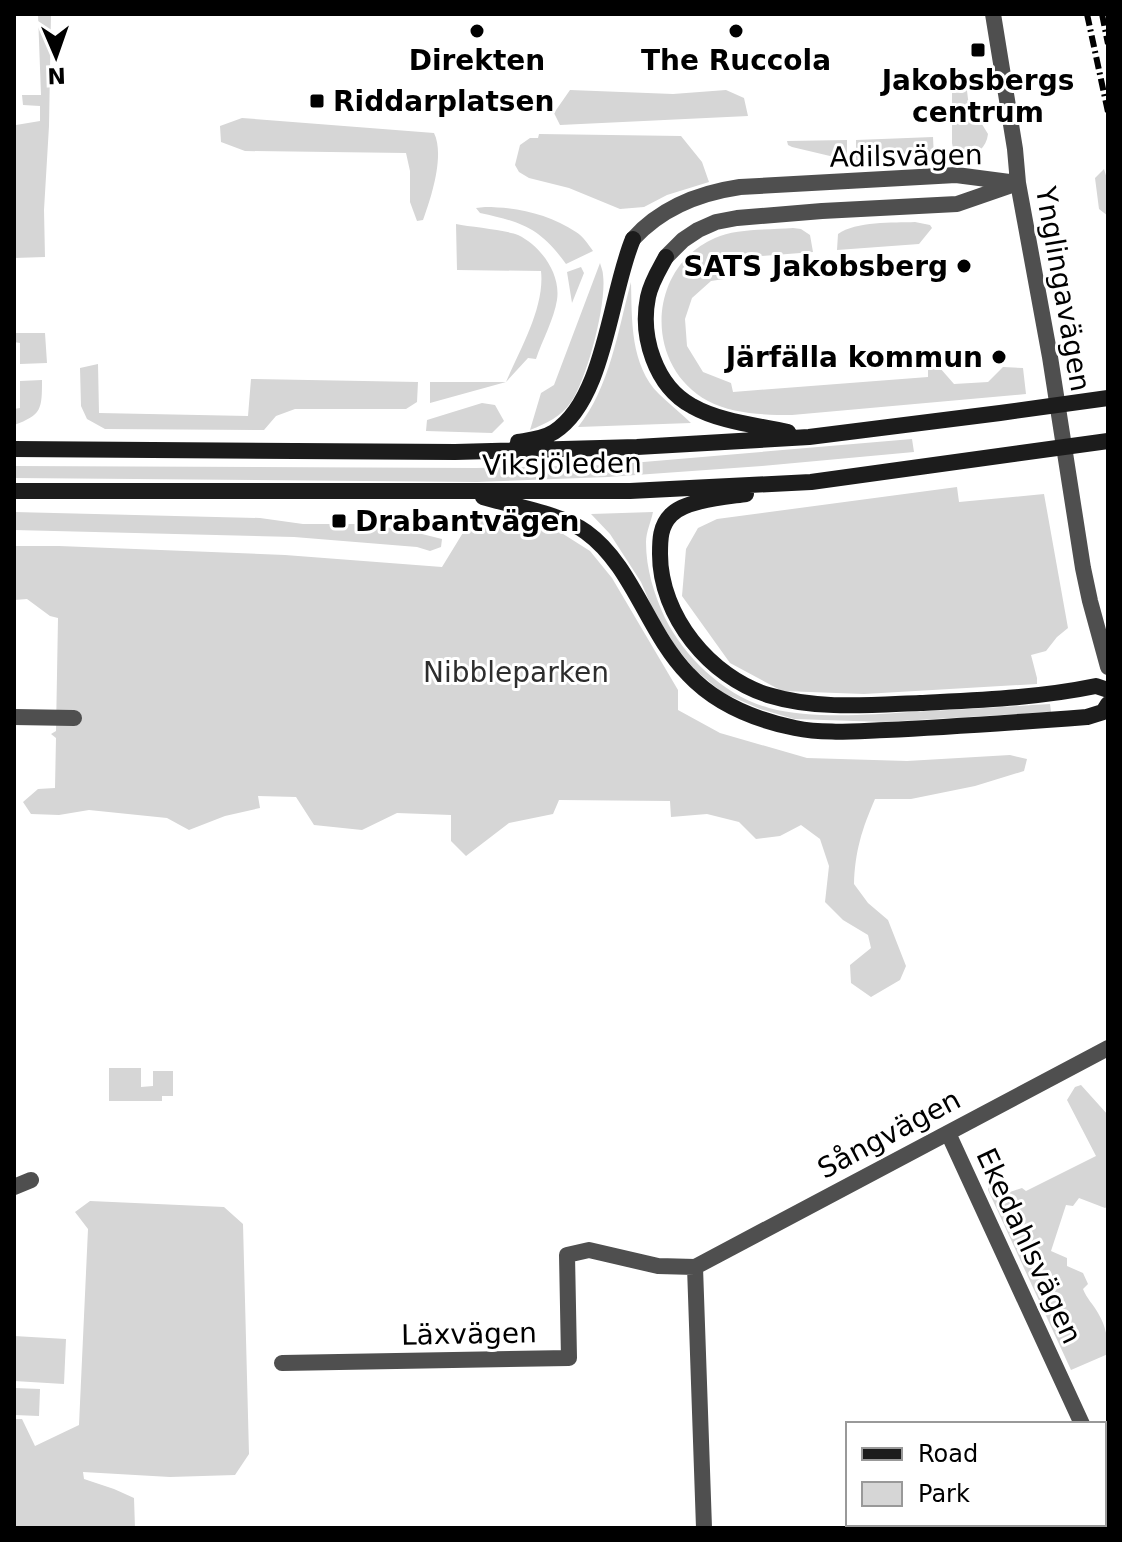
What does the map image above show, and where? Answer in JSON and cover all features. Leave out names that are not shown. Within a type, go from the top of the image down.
[{"type":"main road","points":[[455,452],[540,438],[552,433],[575,413],[594,376],[620,275],[633,239]]},
{"type":"main road","points":[[666,257],[654,278],[646,315],[651,354],[667,384],[690,406],[711,414],[809,437]]},
{"type":"main road","name":"Viksjöleden","points":[[14,449],[455,452],[637,447],[809,437],[1108,398]]},
{"type":"main road","name":"Viksjöleden","points":[[14,491],[630,491],[811,482],[1108,441]]},
{"type":"main road","points":[[811,482],[690,504],[672,513],[661,531],[661,570],[670,606],[707,657],[727,674],[765,695],[828,705],[1008,698],[1096,686],[1108,690]]},
{"type":"main road","points":[[462,492],[558,518],[585,530],[609,552],[667,650],[689,676],[736,710],[768,722],[799,729],[837,731],[942,728],[1087,717],[1103,712],[1108,704]]},
{"type":"street","name":"Ynglingavägen","points":[[993,14],[1018,183],[1083,568],[1108,667]]},
{"type":"street","name":"Adilsvägen","points":[[633,239],[659,216],[694,198],[716,191],[753,186],[956,175],[1018,183]]},
{"type":"street","name":"Adilsvägen","points":[[666,257],[683,240],[716,222],[809,212],[957,204],[1018,183]]},
{"type":"street","points":[[14,717],[74,718]]},
{"type":"street","name":"Sångvägen","points":[[695,1267],[1108,1048]]},
{"type":"street","name":"Ekedahlsvägen","points":[[948,1133],[1081,1422]]},
{"type":"street","points":[[14,1187],[31,1180]]},
{"type":"street","name":"Läxvägen","points":[[282,1363],[569,1358],[567,1255],[589,1250],[658,1266],[695,1267]]},
{"type":"street","points":[[695,1267],[704,1528]]},
{"type":"green space","points":[[38,14],[51,14],[45,257],[14,258],[16,125],[40,121],[40,106],[23,105],[22,95],[41,95]]},
{"type":"green space","points":[[959,70],[965,74],[972,108],[988,134],[981,150],[966,156],[954,154],[952,143],[952,78],[953,73]]},
{"type":"green space","points":[[570,90],[673,94],[726,90],[744,98],[748,116],[560,125],[554,113]]},
{"type":"green space","points":[[242,118],[434,133],[437,164],[423,220],[417,221],[410,202],[410,171],[406,153],[245,151],[221,142],[220,126]]},
{"type":"green space","points":[[539,134],[681,136],[702,162],[709,182],[667,195],[644,207],[620,209],[519,172],[515,165],[520,145],[530,138],[538,138]]},
{"type":"green space","points":[[933,137],[934,158],[856,160],[856,140]]},
{"type":"green space","points":[[847,140],[847,160],[792,147],[787,141]]},
{"type":"green space","points":[[1104,169],[1108,182],[1108,216],[1099,209],[1095,178]]},
{"type":"green space","points":[[476,208],[520,210],[555,220],[579,234],[593,251],[566,264],[548,242],[529,228],[480,213]]},
{"type":"green space","points":[[915,222],[932,228],[919,244],[837,250],[838,234],[846,230],[875,224]]},
{"type":"green space","points":[[456,224],[518,235],[542,254],[556,280],[557,300],[536,359],[528,358],[506,382],[535,313],[541,271],[457,270]]},
{"type":"green space","points":[[793,228],[810,235],[813,252],[722,259],[724,279],[711,281],[692,298],[685,319],[687,346],[703,372],[731,383],[733,392],[928,377],[928,369],[940,368],[954,384],[988,382],[1003,367],[1023,368],[1026,394],[792,415],[738,411],[708,401],[687,385],[672,365],[664,342],[662,317],[666,293],[676,271],[693,252],[723,235]]},
{"type":"green space","points":[[600,263],[602,303],[594,340],[577,391],[563,412],[530,430],[541,393],[554,385]]},
{"type":"green space","points":[[581,267],[584,273],[572,303],[567,272]]},
{"type":"green space","points":[[631,282],[634,341],[643,370],[659,394],[691,423],[578,427],[605,376]]},
{"type":"green space","points":[[14,333],[45,333],[47,363],[20,364],[20,343],[14,342]]},
{"type":"green space","points":[[98,364],[99,413],[248,416],[251,379],[418,382],[417,402],[406,409],[295,409],[276,416],[264,430],[105,429],[87,419],[81,406],[80,368]]},
{"type":"green space","points":[[42,380],[38,410],[30,418],[14,425],[14,409],[20,408],[20,381]]},
{"type":"green space","points":[[430,382],[506,382],[430,403]]},
{"type":"green space","points":[[482,403],[495,405],[504,421],[492,433],[426,431],[427,420]]},
{"type":"green space","points":[[912,439],[914,452],[608,477],[477,482],[14,478],[14,466],[476,468],[608,465]]},
{"type":"green space","points":[[957,487],[959,502],[1044,494],[1068,628],[1046,651],[1031,655],[1037,684],[864,694],[782,691],[730,663],[682,596],[686,549],[698,528],[717,519]]},
{"type":"green space","points":[[14,512],[368,524],[442,539],[441,547],[430,551],[417,547],[294,537],[14,530]]},
{"type":"green space","points":[[653,512],[646,538],[647,562],[665,618],[695,661],[737,694],[769,708],[821,715],[1050,704],[1051,712],[884,722],[794,719],[723,693],[695,670],[676,647],[653,610],[641,582],[610,534],[591,514]]},
{"type":"green space","name":"Nibbleparken","points":[[472,518],[524,520],[560,532],[590,551],[612,578],[678,690],[678,710],[720,733],[807,758],[907,761],[1010,755],[1027,759],[1024,771],[975,786],[911,799],[875,799],[860,840],[854,884],[868,903],[888,920],[906,966],[900,980],[871,997],[851,983],[850,965],[871,948],[868,935],[843,920],[825,902],[829,866],[820,839],[801,825],[780,836],[756,839],[739,822],[707,814],[671,817],[670,801],[559,800],[553,814],[509,823],[466,856],[451,841],[451,815],[397,813],[362,830],[314,825],[296,797],[258,796],[260,808],[225,816],[189,830],[167,818],[89,810],[59,815],[31,814],[23,802],[38,789],[55,788],[56,738],[51,734],[56,731],[58,618],[50,616],[27,599],[14,600],[14,546],[285,555],[442,567]]},
{"type":"green space","points":[[109,1068],[141,1068],[141,1087],[153,1086],[153,1071],[173,1071],[173,1096],[162,1096],[162,1101],[109,1101]]},
{"type":"green space","points":[[1081,1085],[1108,1115],[1108,1206],[1105,1208],[1079,1198],[1073,1206],[1066,1205],[1051,1251],[1067,1258],[1067,1266],[1083,1273],[1088,1284],[1083,1289],[1103,1323],[1108,1354],[1071,1370],[988,1190],[997,1181],[1004,1194],[1022,1188],[1026,1191],[1096,1156],[1067,1100],[1075,1087]]},
{"type":"green space","points":[[90,1201],[224,1207],[243,1224],[249,1454],[235,1475],[170,1477],[83,1472],[84,1479],[134,1498],[135,1528],[14,1528],[14,1419],[22,1419],[35,1446],[79,1425],[88,1229],[75,1212]]},
{"type":"green space","points":[[14,1336],[66,1339],[64,1384],[14,1381]]},
{"type":"green space","points":[[14,1388],[40,1389],[39,1416],[14,1415]]},
{"type":"railway","points":[[1087,14],[1108,112]]},
{"type":"railway","points":[[1102,14],[1108,44]]},
{"type":"place","name":"Direkten","points":[[477,31]]},
{"type":"place","name":"The Ruccola","points":[[736,31]]},
{"type":"place","name":"Jakobsbergs centrum","points":[[978,50]]},
{"type":"place","name":"Riddarplatsen","points":[[317,101]]},
{"type":"place","name":"SATS Jakobsberg","points":[[964,266]]},
{"type":"place","name":"Järfälla kommun","points":[[999,357]]},
{"type":"place","name":"Drabantvägen","points":[[339,521]]}]
